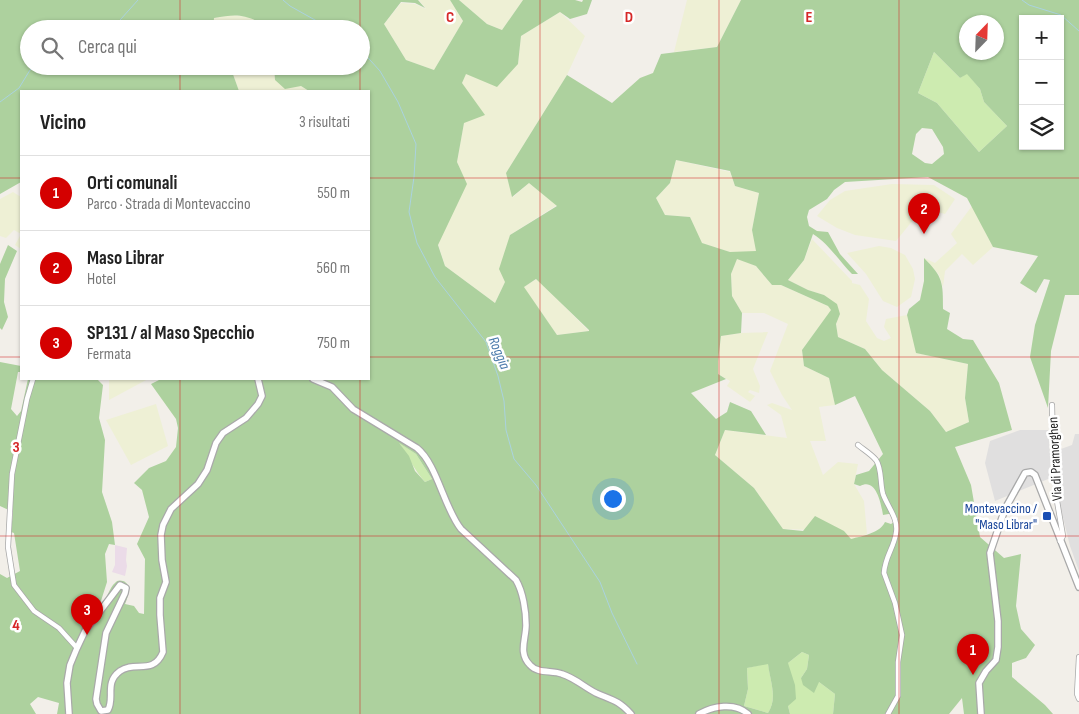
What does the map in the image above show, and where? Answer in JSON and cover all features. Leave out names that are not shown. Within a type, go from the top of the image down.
[{"type":"street","points":[[33,380],[12,474],[8,547],[14,585],[34,611],[59,628],[77,648]]},
{"type":"street","points":[[69,714],[67,683],[70,665],[85,631],[120,585],[126,588],[125,593],[106,633],[96,699],[101,711],[108,710],[111,705],[110,686],[113,678],[119,672],[127,667],[146,667],[151,665],[163,652],[160,598],[166,582],[162,560],[163,525],[172,510],[198,484],[207,470],[216,443],[223,434],[246,418],[258,404],[262,396],[258,380]]},
{"type":"street","points":[[315,380],[332,388],[353,409],[417,448],[424,456],[442,490],[455,522],[516,580],[520,587],[526,626],[522,647],[528,664],[536,670],[561,673],[573,678],[595,692],[618,702],[631,714]]},
{"type":"street","name":"Via di Pramorghen","points":[[1052,405],[1052,447],[1056,468],[1056,501],[1063,536],[1060,541]]},
{"type":"street","points":[[858,445],[877,461],[882,492],[896,521],[897,528],[884,569],[895,603],[902,635],[898,662],[898,696],[888,714]]},
{"type":"street","points":[[981,714],[979,683],[986,671],[996,660],[998,647],[998,621],[990,553],[1005,509],[1025,473],[1031,472],[1035,475],[1079,587]]},
{"type":"street","points":[[1079,657],[1077,694],[1079,699]]},
{"type":"street","points":[[699,714],[714,707],[726,706],[740,709],[748,714]]},
{"type":"shaded area","points":[[1020,430],[1048,430],[1050,453],[1072,445],[1075,434],[1079,434],[1079,571],[1070,546],[1053,477],[995,501],[985,463],[990,441]]},
{"type":"shaded area","points":[[115,545],[127,548],[125,576],[112,572],[115,565]]},
{"type":"green space","points":[[0,0],[418,0],[425,8],[415,3],[401,2],[384,24],[406,60],[434,70],[463,21],[450,0],[459,0],[487,24],[502,30],[523,0],[575,0],[582,2],[583,0],[592,0],[587,14],[570,19],[560,12],[521,36],[518,64],[497,87],[466,74],[462,83],[485,115],[464,123],[457,162],[467,184],[438,245],[445,266],[495,303],[505,282],[499,269],[510,235],[557,206],[529,183],[512,197],[506,173],[567,75],[612,103],[640,78],[653,73],[661,54],[717,47],[741,0],[1079,0],[1079,295],[1065,295],[1051,351],[1048,408],[1030,357],[1035,325],[1050,280],[1044,279],[1036,293],[1020,283],[1038,256],[993,247],[967,198],[928,177],[845,182],[834,190],[827,199],[809,210],[807,217],[809,226],[817,231],[828,232],[840,254],[858,274],[852,274],[829,248],[813,234],[804,260],[788,280],[808,290],[824,295],[837,304],[840,314],[836,324],[838,337],[865,349],[882,370],[930,411],[946,432],[969,422],[965,398],[968,364],[916,353],[907,315],[909,309],[920,300],[924,281],[924,258],[935,270],[941,280],[943,309],[950,313],[947,329],[963,339],[973,340],[999,383],[1012,430],[955,447],[971,485],[980,537],[1004,558],[1021,554],[1016,606],[1021,629],[1035,645],[1026,658],[1012,663],[1012,677],[1053,714],[964,714],[962,698],[949,714],[833,714],[835,694],[819,682],[814,693],[803,685],[801,678],[807,669],[809,655],[802,652],[788,663],[795,685],[796,699],[788,706],[790,714],[57,714],[59,703],[38,697],[30,704],[36,714],[0,714],[0,574],[7,578],[20,571],[14,533],[11,532],[13,512],[0,506],[0,362],[20,366],[11,409],[17,416],[21,411],[28,380],[98,380],[103,385],[99,418],[105,440],[102,492],[112,522],[115,545],[109,544],[105,554],[107,582],[100,604],[103,605],[113,585],[119,580],[128,585],[125,604],[134,606],[139,613],[144,614],[145,559],[137,544],[149,517],[142,490],[134,483],[149,468],[166,461],[176,447],[178,428],[176,419],[151,384],[159,380],[370,380],[370,90],[307,90],[301,86],[285,89],[275,80],[275,75],[370,75],[370,20],[254,20],[241,16],[229,16],[214,18],[214,20],[20,20],[20,75],[233,75],[239,90],[20,90],[20,183],[0,194]],"holes":[[[934,52],[960,78],[967,74],[980,89],[984,102],[1007,126],[979,152],[937,103],[918,93]],[[922,128],[932,129],[943,147],[944,154],[932,164],[925,163],[912,154],[916,134]],[[676,160],[730,171],[735,186],[759,193],[752,230],[756,251],[730,252],[702,243],[690,217],[665,215],[656,198],[670,183]],[[737,259],[756,266],[772,285],[781,285],[828,306],[831,310],[802,350],[804,366],[829,378],[835,405],[855,396],[883,454],[869,471],[856,475],[854,484],[860,486],[866,484],[874,488],[881,504],[883,515],[894,513],[898,519],[891,524],[885,522],[883,526],[870,534],[851,539],[844,531],[815,516],[803,531],[783,529],[754,488],[715,455],[725,430],[766,435],[751,411],[730,402],[727,412],[716,419],[691,393],[726,379],[718,374],[721,336],[741,333],[742,313],[732,296],[731,274]],[[536,279],[589,330],[589,331],[557,335],[524,287]],[[399,443],[416,454],[432,479],[425,482],[415,471],[409,456]],[[768,664],[773,695],[768,713],[744,706],[748,689],[747,668]]]},
{"type":"green space","points":[[419,0],[450,0],[463,21],[434,70],[406,60],[384,24],[401,3],[415,4],[426,9]]},
{"type":"green space","points":[[459,0],[523,0],[502,30],[487,24]]},
{"type":"green space","points":[[687,0],[741,0],[717,47],[674,52]]},
{"type":"green space","points":[[560,12],[585,36],[567,75],[506,173],[513,197],[529,183],[557,205],[510,235],[505,282],[495,303],[445,266],[438,244],[466,184],[457,162],[464,123],[462,83],[466,73],[518,64],[521,36]]},
{"type":"green space","points":[[231,15],[249,17],[255,20],[213,20],[213,18]]},
{"type":"green space","points":[[934,52],[960,78],[967,73],[980,89],[984,102],[1007,126],[979,152],[937,103],[918,93]]},
{"type":"green space","points":[[233,75],[275,75],[275,80],[301,86],[307,90],[239,90]]},
{"type":"green space","points":[[676,160],[730,172],[735,186],[759,193],[752,230],[757,252],[730,252],[701,243],[690,217],[665,215],[656,198],[670,183]]},
{"type":"green space","points":[[892,184],[934,185],[955,199],[945,214],[923,208],[896,241],[855,235],[837,228],[817,216],[830,200],[845,191]]},
{"type":"green space","points":[[13,192],[20,196],[20,233],[14,230],[6,238],[0,236],[0,199]]},
{"type":"green space","points":[[972,206],[993,247],[973,265],[962,254],[945,271],[943,287],[939,275],[924,258],[935,263],[957,243],[951,234]]},
{"type":"green space","points":[[20,236],[20,248],[15,245]]},
{"type":"green space","points":[[812,239],[852,283],[860,285],[869,299],[866,321],[877,338],[884,341],[891,338],[884,327],[886,319],[907,315],[917,353],[968,364],[965,398],[969,422],[946,432],[930,411],[882,370],[865,349],[838,337],[836,324],[840,314],[824,295],[808,290],[788,280],[804,260]]},
{"type":"green space","points":[[8,245],[17,251],[5,279],[4,302],[8,317],[2,330],[0,328],[0,264]]},
{"type":"green space","points":[[879,246],[891,248],[905,255],[913,269],[915,279],[911,297],[897,307],[883,301],[866,274],[847,253]]},
{"type":"green space","points":[[737,258],[756,266],[772,285],[781,285],[828,306],[832,310],[802,350],[804,366],[829,378],[835,405],[819,407],[826,441],[810,441],[823,475],[838,462],[858,464],[854,484],[864,501],[867,534],[851,540],[844,531],[783,529],[754,488],[715,455],[725,430],[787,438],[781,415],[767,405],[772,403],[792,410],[770,371],[788,324],[764,313],[742,313],[732,296],[731,274]]},
{"type":"green space","points":[[537,279],[589,331],[557,335],[523,287]]},
{"type":"green space","points":[[768,332],[753,369],[760,386],[759,393],[750,390],[748,392],[755,396],[750,402],[727,386],[730,381],[718,374],[721,336]]},
{"type":"green space","points":[[109,380],[146,380],[109,400]]},
{"type":"green space","points":[[156,404],[168,446],[131,465],[106,420]]},
{"type":"green space","points":[[398,442],[416,454],[432,479],[425,482]]},
{"type":"green space","points":[[802,652],[809,655],[807,669],[801,678],[819,682],[835,694],[833,714],[790,714],[788,706],[788,663]]},
{"type":"green space","points":[[768,663],[773,695],[768,713],[744,706],[748,689],[747,668]]},
{"type":"waterway","name":"Roggia","points":[[120,20],[138,0]]},
{"type":"waterway","name":"Roggia","points":[[283,0],[315,20]]},
{"type":"waterway","points":[[1022,0],[1029,5],[1061,15],[1079,31]]},
{"type":"waterway","name":"Roggia","points":[[370,60],[380,71],[398,102],[416,144],[409,212],[417,243],[435,277],[486,342],[498,376],[504,401],[506,430],[514,459],[536,485],[600,582],[612,613],[637,664]]},
{"type":"waterway","name":"Roggia","points":[[0,102],[19,88],[27,75]]},
{"type":"place","name":"Maso Librar","points":[[924,234]]},
{"type":"place","name":"Montevaccino / \"Maso Librar\"","points":[[1047,516]]},
{"type":"place","name":"SP131 / al Maso Specchio","points":[[87,635]]},
{"type":"place","name":"Orti comunali","points":[[973,675]]}]
